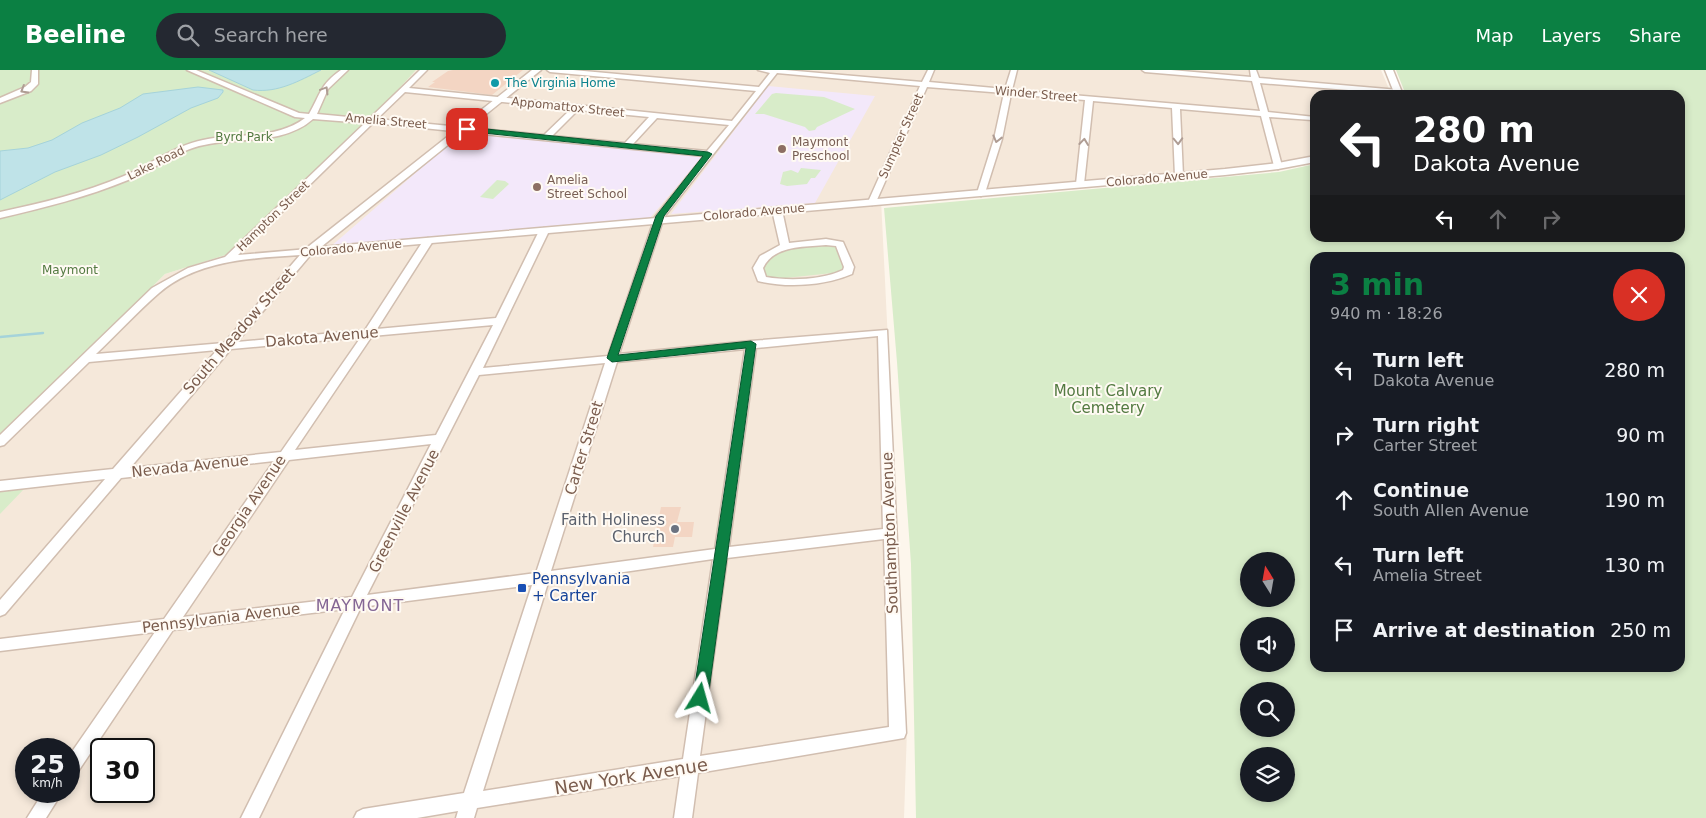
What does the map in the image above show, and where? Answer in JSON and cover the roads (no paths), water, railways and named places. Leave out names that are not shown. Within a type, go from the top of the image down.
[{"type":"street","points":[[0,101],[28,89],[35,82],[35,70]]},
{"type":"street","name":"Amelia Street","points":[[190,70],[298,115],[462,128],[708,154]]},
{"type":"street","points":[[314,116],[323,91],[331,80],[345,70]]},
{"type":"street","name":"Hampton Street","points":[[0,442],[156,290],[170,280],[203,264],[230,257],[424,70]]},
{"type":"street","name":"South Meadow Street","points":[[0,610],[308,252],[537,70]]},
{"type":"street","points":[[550,70],[760,89]]},
{"type":"street","name":"Winder Street","points":[[761,70],[1310,118]]},
{"type":"street","name":"Sumpter Street","points":[[872,202],[931,70]]},
{"type":"street","points":[[981,193],[998,139],[1014,70]]},
{"type":"street","points":[[1145,70],[1358,90]]},
{"type":"street","points":[[1253,70],[1278,166]]},
{"type":"street","points":[[1389,70],[1397,90]]},
{"type":"street","name":"Carter Street","points":[[465,818],[612,358],[660,216],[775,71]]},
{"type":"street","name":"Appomattox Street","points":[[403,90],[732,123]]},
{"type":"street","points":[[1080,184],[1089,99]]},
{"type":"street","points":[[545,138],[578,107]]},
{"type":"street","points":[[1176,107],[1179,176]]},
{"type":"street","points":[[627,146],[655,115]]},
{"type":"street","name":"Lake Road","points":[[0,215],[50,203],[101,187],[143,171],[190,146],[215,140],[275,133],[297,126],[314,116]]},
{"type":"street","name":"Colorado Avenue","points":[[230,257],[308,252],[1179,176],[1278,166],[1310,160]]},
{"type":"street","points":[[777,210],[785,246]]},
{"type":"street","name":"Greenville Avenue","points":[[250,818],[357,601],[475,372],[544,231]]},
{"type":"street","name":"Georgia Avenue","points":[[80,754],[368,333],[428,241]]},
{"type":"street","points":[[834,242],[840,244],[849,267],[848,272],[836,276],[791,280],[768,281],[762,279],[758,268],[763,258],[785,246],[834,242]]},
{"type":"street","name":"Dakota Avenue","points":[[84,359],[500,321]]},
{"type":"street","name":"Southampton Avenue","points":[[751,344],[883,332],[889,533],[898,733]]},
{"type":"street","points":[[475,372],[751,344],[683,818]]},
{"type":"street","name":"Nevada Avenue","points":[[0,486],[441,439]]},
{"type":"street","name":"Pennsylvania Avenue","points":[[0,645],[889,533]]},
{"type":"street","name":"New York Avenue","points":[[363,818],[898,733]]},
{"type":"street","points":[[36,818],[46,803]]},
{"type":"water","points":[[209,70],[321,70],[280,88],[253,90]]},
{"type":"water","points":[[198,87],[223,90],[223,92],[218,98],[191,108],[101,155],[55,172],[0,200],[0,151],[28,148],[52,140],[82,123],[120,108],[143,94]]},
{"type":"waterway","points":[[0,337],[43,333]]},
{"type":"place","name":"The Virginia Home","points":[[495,83]]},
{"type":"place","name":"Maymont Preschool","points":[[782,149]]},
{"type":"place","name":"Amelia Street School","points":[[537,187]]},
{"type":"place","name":"Faith Holiness Church","points":[[675,529]]},
{"type":"place","name":"Pennsylvania + Carter","points":[[522,588]]},
{"type":"district","name":"MAYMONT","points":[[360,605]]},
{"type":"park label","name":"Byrd Park","points":[[244,137]]},
{"type":"park label","name":"Maymont","points":[[70,270]]},
{"type":"park label","name":"Mount Calvary Cemetery","points":[[1108,400]]}]
